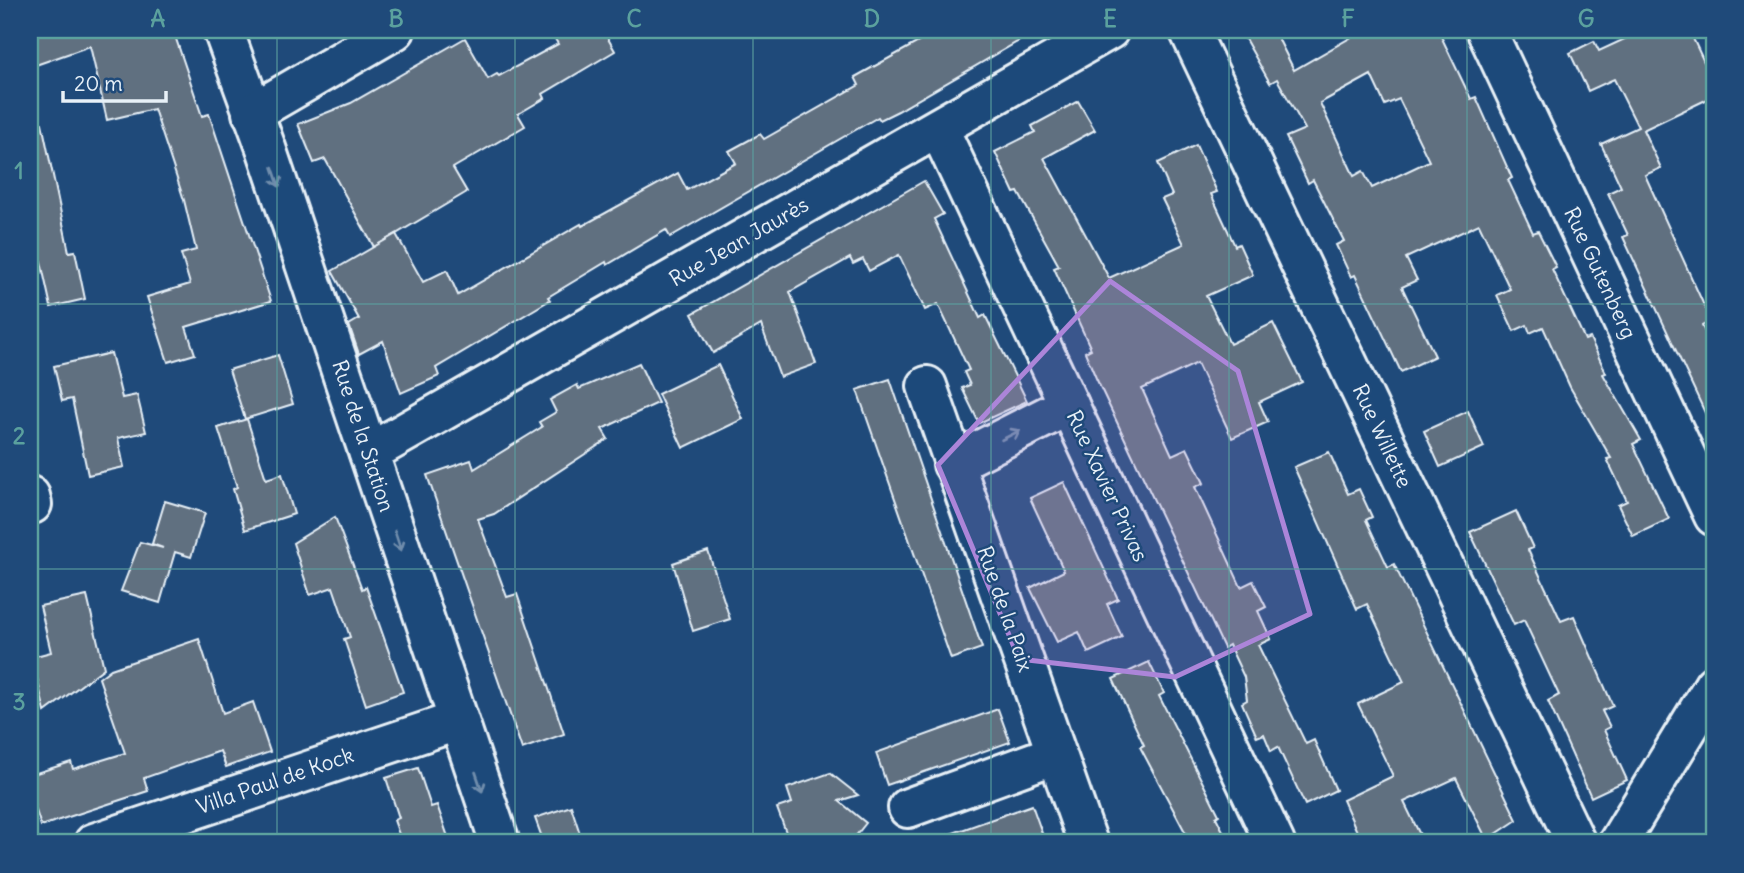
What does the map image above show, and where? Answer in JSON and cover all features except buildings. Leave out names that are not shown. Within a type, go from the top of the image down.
[{"type":"street","name":"Rue de la Station","points":[[223,30],[500,843]]},
{"type":"street","points":[[252,113],[395,30]]},
{"type":"street","name":"Rue Jean Jaurès","points":[[369,453],[1109,30]]},
{"type":"street","name":"Rue Willette","points":[[1189,30],[1576,843]]},
{"type":"street","name":"Rue Gutenberg","points":[[1486,30],[1714,516]]},
{"type":"street","name":"Rue Xavier Privas","points":[[939,129],[1275,843]]},
{"type":"street","name":"Rue de la Paix","points":[[927,386],[1087,843]]},
{"type":"street","points":[[954,464],[1069,405]]},
{"type":"street","points":[[1618,843],[1714,685]]},
{"type":"street","name":"Villa Paul de Kock","points":[[94,843],[457,721]]},
{"type":"street","points":[[908,808],[1056,754]]},
{"type":"highlighted area","points":[[1110,281],[1238,371],[1310,614],[1175,677],[1019,659],[938,465]]}]
